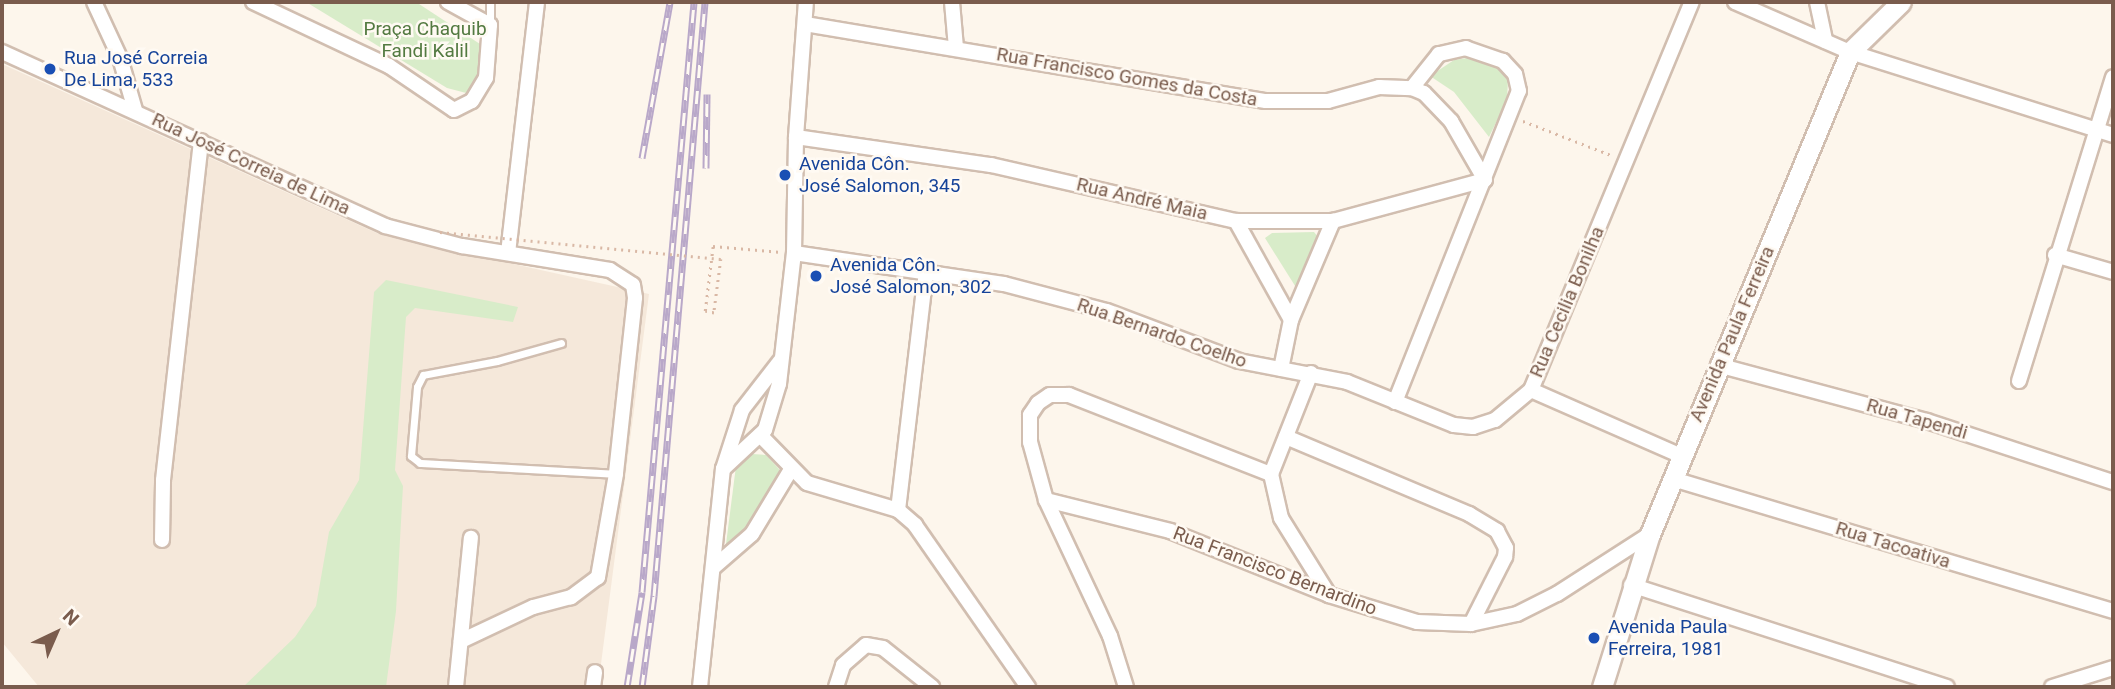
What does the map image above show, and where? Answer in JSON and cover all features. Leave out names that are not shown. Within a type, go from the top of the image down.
[{"type":"main road","name":"Avenida Paula Ferreira","points":[[1602,687],[1631,585],[1650,534],[1850,52],[1900,2]]},
{"type":"street","points":[[94,2],[120,58],[135,110]]},
{"type":"street","points":[[253,2],[389,66],[454,110],[472,101],[485,78],[490,25],[447,2]]},
{"type":"street","points":[[508,253],[537,2]]},
{"type":"street","points":[[723,469],[757,437],[774,409],[794,253],[796,137],[806,2]]},
{"type":"street","points":[[952,2],[956,48]]},
{"type":"street","name":"Rua Cecilia Bonilha","points":[[1281,369],[1311,373],[1454,425],[1473,427],[1494,420],[1531,390],[1692,2]]},
{"type":"street","points":[[1735,2],[1850,52],[2113,135]]},
{"type":"street","points":[[1817,2],[1825,41]]},
{"type":"street","name":"Rua Francisco Gomes da Costa","points":[[805,24],[1266,101],[1328,101],[1379,87],[1412,88]]},
{"type":"street","points":[[1395,402],[1485,180],[1510,116],[1519,83],[1503,61],[1488,53],[1466,48],[1438,54],[1412,88],[1424,93],[1451,121],[1485,180]]},
{"type":"street","name":"Rua José Correia de Lima","points":[[2,52],[135,110],[385,226],[508,253],[610,270],[633,285],[635,298],[616,474]]},
{"type":"street","points":[[2019,381],[2054,254],[2098,130],[2113,77]]},
{"type":"street","name":"Rua André Maia","points":[[796,137],[991,165],[1236,221],[1333,221],[1485,180]]},
{"type":"street","points":[[162,540],[163,480],[201,141]]},
{"type":"street","points":[[1236,221],[1291,320]]},
{"type":"street","points":[[1281,369],[1291,320],[1333,221]]},
{"type":"street","name":"Rua Bernardo Coelho","points":[[794,253],[1004,284],[1107,311],[1239,361],[1281,369]]},
{"type":"street","points":[[2054,254],[2113,272]]},
{"type":"street","points":[[898,510],[926,273]]},
{"type":"street","points":[[700,687],[723,469],[746,403],[758,394],[781,360]]},
{"type":"street","name":"Rua Tapendi","points":[[1718,365],[1927,421],[2113,482]]},
{"type":"street","points":[[1311,373],[1271,474],[1281,518],[1329,595]]},
{"type":"street","points":[[1531,390],[1681,456]]},
{"type":"street","points":[[758,394],[774,409]]},
{"type":"street","points":[[1126,687],[1110,636],[1046,500],[1030,442],[1030,415],[1050,395],[1069,395],[1271,474]]},
{"type":"street","points":[[738,424],[745,436],[757,437],[790,471],[839,495],[898,510],[934,548],[1028,687]]},
{"type":"street","points":[[1286,437],[1469,514],[1497,531],[1506,548],[1505,556],[1471,624]]},
{"type":"street","points":[[714,567],[752,534],[790,471]]},
{"type":"street","points":[[461,640],[588,588],[604,559],[616,474]]},
{"type":"street","name":"Rua Tacoativa","points":[[1673,479],[2113,611]]},
{"type":"street","name":"Rua Francisco Bernardino","points":[[1046,500],[1170,531],[1329,595],[1417,622],[1471,624],[1517,614],[1557,594],[1650,534]]},
{"type":"street","points":[[456,687],[471,538]]},
{"type":"street","points":[[1631,585],[1947,687]]},
{"type":"street","points":[[836,687],[843,665],[866,645],[892,654],[932,687]]},
{"type":"street","points":[[2052,687],[2113,668]]},
{"type":"lane","points":[[490,2],[490,25]]},
{"type":"lane","points":[[561,343],[497,362],[422,375],[416,387],[410,452],[420,463],[616,474]]},
{"type":"path","points":[[1510,116],[1626,160]]},
{"type":"path","points":[[440,232],[721,259],[714,313],[705,312],[713,246],[794,253]]},
{"type":"shaded area","points":[[2,64],[379,234],[649,294],[598,687],[39,687],[2,642]]},
{"type":"green space","name":"Praça Chaquib Fandi Kalil","points":[[306,2],[416,2],[483,46],[480,75],[470,94],[447,88]]},
{"type":"green space","points":[[1467,58],[1495,64],[1508,80],[1507,100],[1489,137],[1454,92],[1430,76],[1454,60]]},
{"type":"green space","points":[[1314,232],[1318,237],[1297,289],[1265,238],[1272,233]]},
{"type":"green space","points":[[386,280],[518,307],[513,322],[415,308],[406,317],[395,470],[403,486],[396,611],[386,687],[243,687],[295,637],[316,606],[329,532],[359,480],[374,292]]},
{"type":"green space","points":[[752,454],[766,455],[779,469],[780,482],[748,535],[725,552],[736,466]]},
{"type":"railway","points":[[642,158],[670,2]]},
{"type":"railway","points":[[627,687],[642,592],[694,2]]},
{"type":"railway","points":[[642,687],[654,596],[705,2]]},
{"type":"railway","points":[[706,168],[707,94]]},
{"type":"place","name":"Rua José Correia De Lima, 533","points":[[50,69]]},
{"type":"place","name":"Avenida Côn. José Salomon, 345","points":[[785,175]]},
{"type":"place","name":"Avenida Côn. José Salomon, 302","points":[[816,276]]},
{"type":"place","name":"Avenida Paula Ferreira, 1981","points":[[1594,638]]}]
